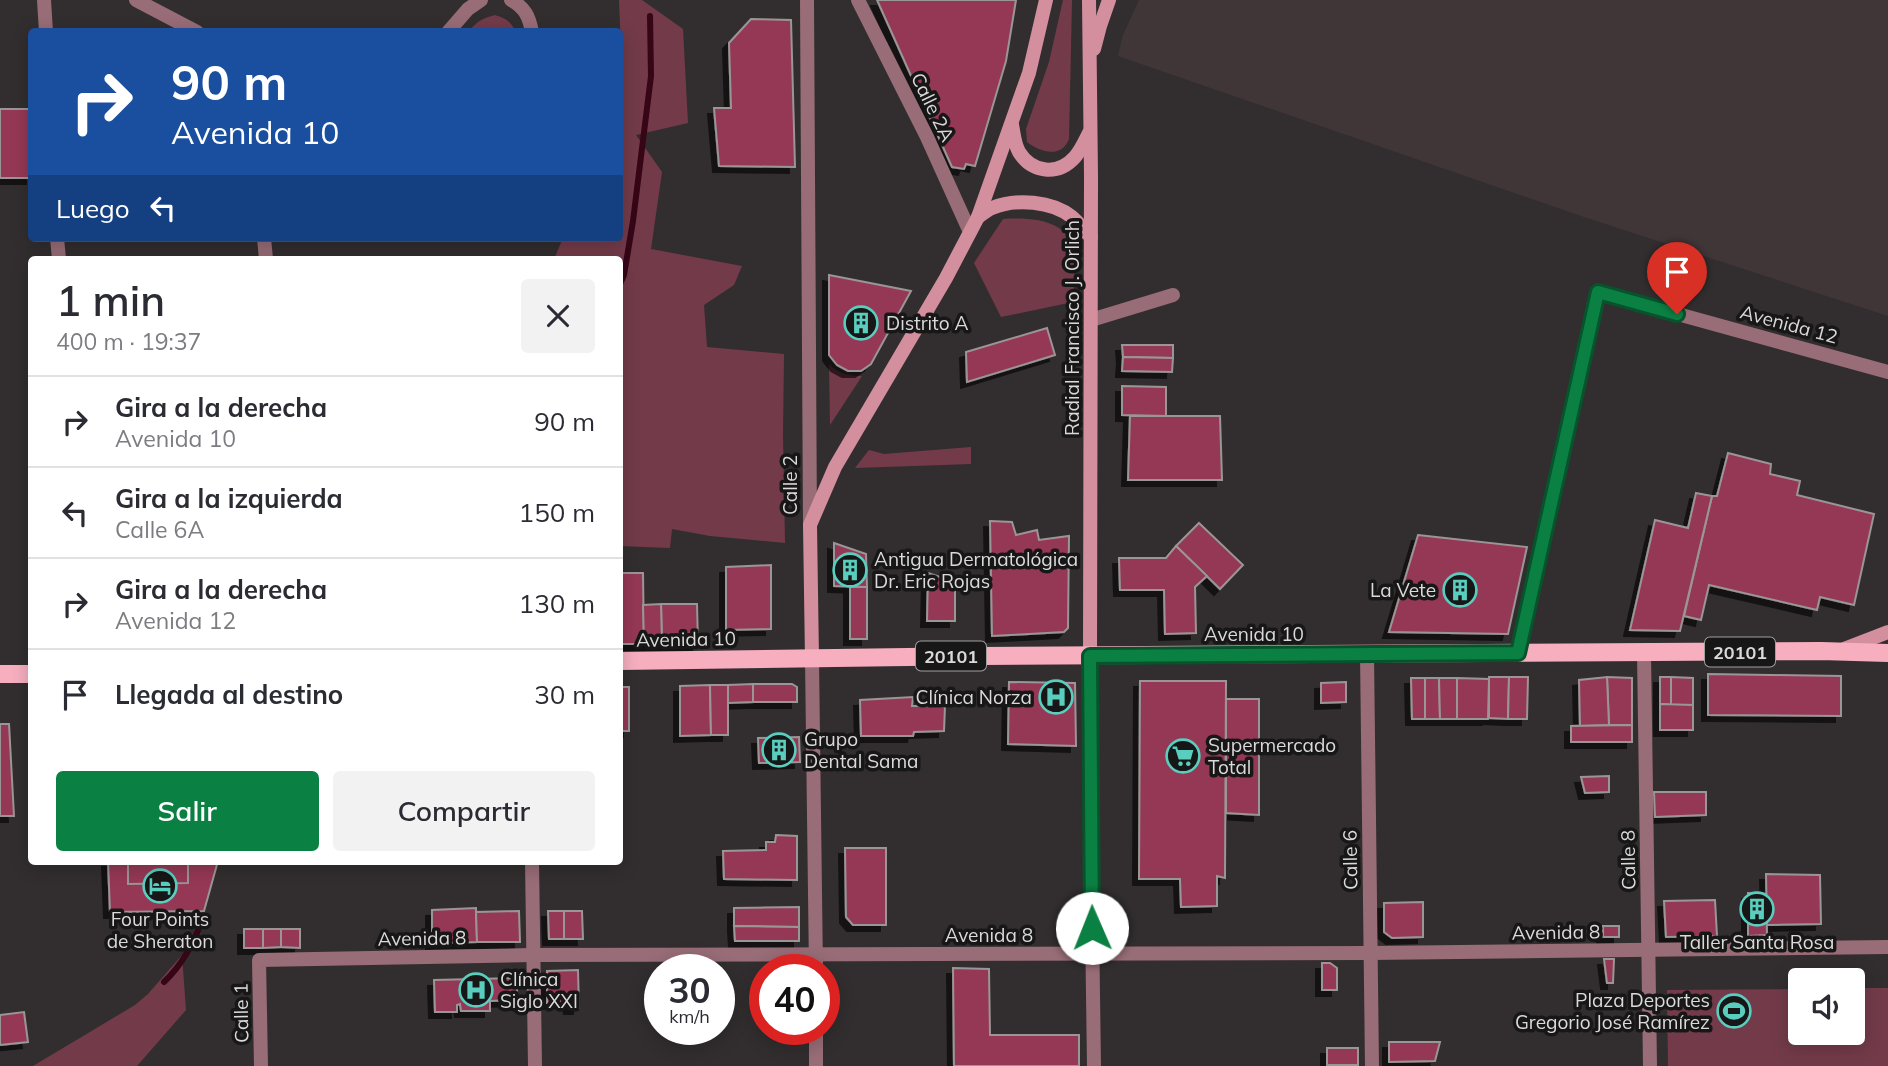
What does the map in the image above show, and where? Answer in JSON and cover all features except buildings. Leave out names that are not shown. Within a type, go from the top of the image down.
[{"type":"main road","points":[[810,525],[835,467],[946,278],[978,216],[1029,73],[1046,0]]},
{"type":"main road","name":"Radial Francisco J. Orlich","points":[[1089,0],[1090,656]]},
{"type":"main road","points":[[1089,74],[1109,0]]},
{"type":"main road","points":[[1012,123],[1015,142],[1027,162],[1037,169],[1047,171],[1068,163],[1090,131]]},
{"type":"main road","points":[[978,216],[994,207],[1014,203],[1042,204],[1072,218],[1091,237]]},
{"type":"main road","name":"Calle 2","points":[[810,525],[812,659]]},
{"type":"main road","points":[[1835,651],[1888,632]]},
{"type":"main road","name":"Avenida 10","points":[[623,661],[1835,651],[1888,653]]},
{"type":"main road","points":[[0,674],[28,674]]},
{"type":"street","points":[[44,0],[46,28]]},
{"type":"street","points":[[136,0],[189,28]]},
{"type":"street","points":[[451,28],[468,9],[481,0]]},
{"type":"street","points":[[511,0],[522,7],[531,28]]},
{"type":"street","name":"Calle 2","points":[[807,0],[810,525]]},
{"type":"street","name":"Calle 2A","points":[[858,0],[927,137],[970,232]]},
{"type":"street","name":"Avenida 12","points":[[1518,653],[1598,292],[1888,372]]},
{"type":"street","points":[[1091,320],[1173,295]]},
{"type":"street","name":"Calle 8","points":[[1644,653],[1650,1066]]},
{"type":"street","name":"Calle 6","points":[[1367,654],[1372,1066]]},
{"type":"street","points":[[1090,656],[1094,1066]]},
{"type":"street","name":"Calle 2","points":[[812,659],[816,954]]},
{"type":"street","points":[[532,865],[535,1066]]},
{"type":"street","name":"Avenida 8","points":[[840,961],[1093,954],[1888,947]]},
{"type":"street","name":"Avenida 8","points":[[259,960],[533,955],[749,960]]},
{"type":"street","name":"Calle 1","points":[[259,960],[261,1066]]},
{"type":"street","points":[[816,1045],[816,1066]]},
{"type":"shaded area","points":[[619,0],[642,0],[683,29],[688,123],[636,135],[662,172],[651,249],[742,266],[734,285],[704,305],[707,347],[784,354],[785,543],[710,536],[672,529],[670,548],[623,546],[623,256],[555,256],[561,242],[623,242],[623,28],[620,28]]},
{"type":"shaded area","points":[[1063,0],[1072,0],[1069,139],[1061,149],[1050,152],[1027,142],[1026,129],[1049,62]]},
{"type":"shaded area","points":[[1139,0],[1888,0],[1888,316],[1581,216],[1118,56],[1123,35]]},
{"type":"shaded area","points":[[495,15],[502,17],[514,28],[472,28]]},
{"type":"shaded area","points":[[1003,219],[1046,222],[1059,228],[1076,245],[1073,302],[1001,317],[974,263]]},
{"type":"shaded area","points":[[829,364],[844,374],[862,376],[830,425]]},
{"type":"shaded area","points":[[971,447],[971,464],[855,468],[869,450],[884,454]]},
{"type":"shaded area","points":[[182,955],[186,1010],[137,1066],[33,1066],[135,1005]]},
{"type":"shaded area","name":"Plaza Deportes Gregorio José Ramírez","points":[[1865,988],[1888,988],[1888,1066],[1668,1066],[1667,990],[1788,989],[1788,1045],[1865,1045]]},
{"type":"waterway","points":[[623,277],[633,221],[651,76],[650,16]]},
{"type":"waterway","points":[[164,982],[187,952],[203,917]]},
{"type":"place","name":"Distrito A","points":[[861,323]]},
{"type":"place","name":"Antigua Dermatológica Dr. Eric Rojas","points":[[850,570]]},
{"type":"place","name":"La Vete","points":[[1460,590]]},
{"type":"place","name":"Clínica Norza","points":[[1056,697]]},
{"type":"place","name":"Grupo Dental Sama","points":[[779,750]]},
{"type":"place","name":"Supermercado Total","points":[[1183,756]]},
{"type":"place","name":"Four Points de Sheraton","points":[[160,886]]},
{"type":"place","name":"Taller Santa Rosa","points":[[1757,909]]},
{"type":"place","name":"Clínica Siglo XXI","points":[[476,990]]},
{"type":"place","name":"Plaza Deportes Gregorio José Ramírez","points":[[1734,1011]]},
{"type":"route","points":[[1092,928],[1090,656],[1518,653],[1598,292],[1677,314]]}]
